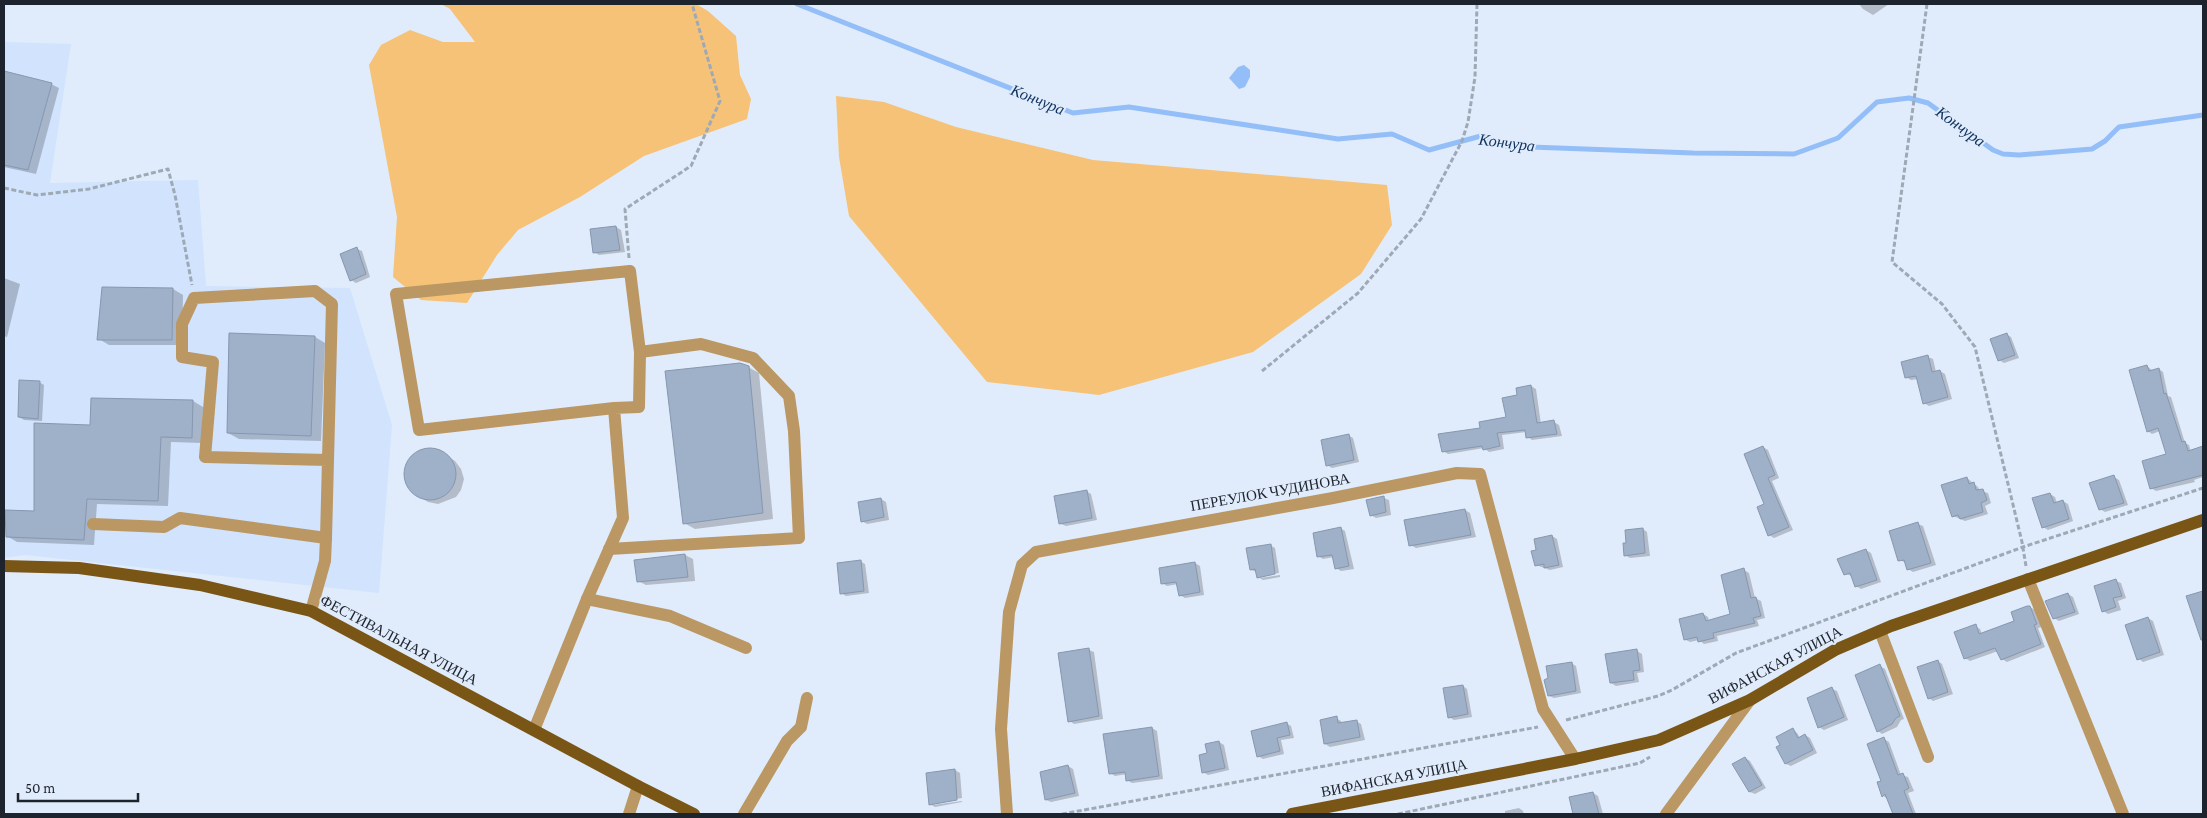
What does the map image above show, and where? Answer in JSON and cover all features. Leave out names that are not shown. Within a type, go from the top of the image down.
[{"type":"main road","name":"ВИФАНСКАЯ УЛИЦА","points":[[1292,814],[1659,740],[1750,700],[1835,650],[1880,631],[2203,520]]},
{"type":"main road","name":"ФЕСТИВАЛЬНАЯ УЛИЦА","points":[[4,566],[79,568],[190,583],[311,611],[694,814]]},
{"type":"street","points":[[630,271],[640,352],[639,407],[614,408],[419,430],[396,294],[630,271]]},
{"type":"street","points":[[311,611],[326,560],[332,304],[316,291],[194,298],[182,324],[182,357],[213,362],[206,457],[328,460]]},
{"type":"street","points":[[609,549],[799,538],[794,431],[788,396],[753,358],[701,344],[640,352]]},
{"type":"street","points":[[534,730],[587,599],[623,518],[614,408]]},
{"type":"street","name":"ПЕРЕУЛОК ЧУДИНОВА","points":[[1006,814],[1001,729],[1009,612],[1022,564],[1036,552],[1334,498],[1457,472],[1480,474],[1543,709],[1575,758]]},
{"type":"street","points":[[93,524],[164,527],[180,518],[326,538]]},
{"type":"street","points":[[2028,579],[2123,814]]},
{"type":"street","points":[[587,599],[670,616],[746,648]]},
{"type":"street","points":[[1880,631],[1928,757]]},
{"type":"street","points":[[744,814],[787,741],[801,727],[807,698]]},
{"type":"street","points":[[1666,814],[1750,700]]},
{"type":"street","points":[[628,814],[638,786]]},
{"type":"path","points":[[630,271],[625,209],[691,166],[720,101],[692,4]]},
{"type":"path","points":[[1262,371],[1358,293],[1421,219],[1462,141],[1468,122],[1475,77],[1477,4]]},
{"type":"path","points":[[1927,4],[1892,262],[1942,304],[1976,347],[2023,547],[2028,579]]},
{"type":"path","points":[[4,188],[37,195],[89,189],[168,169],[175,195],[194,298]]},
{"type":"path","points":[[1062,814],[1552,724],[1658,696],[1672,690],[1736,653],[2023,547],[2203,488]]},
{"type":"path","points":[[1398,814],[1640,763],[1655,755]]},
{"type":"shaded area","points":[[441,4],[696,4],[708,11],[736,36],[740,75],[751,99],[747,119],[644,156],[580,197],[518,230],[497,255],[467,303],[421,300],[393,277],[397,217],[369,65],[381,45],[410,30],[443,42],[475,42],[450,9]]},
{"type":"shaded area","points":[[4,42],[71,44],[50,183],[198,180],[206,286],[350,288],[392,425],[379,593],[25,555],[4,558]]},
{"type":"shaded area","points":[[836,96],[884,102],[956,127],[1093,160],[1387,185],[1392,225],[1361,274],[1253,352],[1099,395],[987,382],[849,216],[839,157]]},
{"type":"water","points":[[1244,65],[1250,70],[1250,77],[1245,87],[1239,89],[1229,78],[1238,67]]},
{"type":"building","points":[[4,71],[52,83],[28,170],[4,165]]},
{"type":"building","points":[[616,226],[620,250],[593,253],[590,229]]},
{"type":"building","points":[[357,247],[366,274],[350,281],[340,254]]},
{"type":"building","points":[[102,287],[173,288],[172,340],[97,340]]},
{"type":"building","points":[[229,333],[315,336],[311,436],[227,433]]},
{"type":"building","points":[[2007,333],[2015,355],[1998,361],[1990,339]]},
{"type":"building","points":[[1928,355],[1932,372],[1940,370],[1948,397],[1923,404],[1916,376],[1905,378],[1901,362]]},
{"type":"building","points":[[740,363],[749,366],[763,513],[683,524],[665,371]]},
{"type":"building","points":[[2147,365],[2149,371],[2159,368],[2164,394],[2166,393],[2182,442],[2185,441],[2188,451],[2203,446],[2203,475],[2150,489],[2142,461],[2166,454],[2158,428],[2147,432],[2129,370]]},
{"type":"building","points":[[19,380],[40,381],[38,419],[18,417]]},
{"type":"building","points":[[1531,385],[1537,423],[1554,420],[1557,434],[1526,438],[1525,430],[1497,433],[1500,446],[1483,450],[1482,446],[1442,452],[1438,434],[1480,428],[1479,422],[1506,417],[1502,398],[1517,395],[1516,388]]},
{"type":"building","points":[[91,398],[193,400],[192,438],[161,437],[158,501],[87,499],[84,540],[6,537],[5,510],[34,511],[34,423],[90,425]]},
{"type":"building","points":[[1349,434],[1354,460],[1326,466],[1321,440]]},
{"type":"building","points":[[1763,446],[1775,475],[1768,478],[1789,527],[1768,536],[1757,507],[1764,504],[1744,454]]},
{"type":"building","points":[[430,448],[444,452],[452,460],[456,474],[452,488],[444,496],[430,500],[416,496],[408,488],[404,474],[408,460],[416,452]]},
{"type":"building","points":[[2114,475],[2124,503],[2099,510],[2089,483]]},
{"type":"building","points":[[1967,477],[1969,484],[1974,482],[1976,490],[1983,489],[1987,500],[1981,503],[1983,512],[1960,519],[1958,515],[1952,517],[1941,485]]},
{"type":"building","points":[[1087,490],[1092,518],[1059,524],[1054,496]]},
{"type":"building","points":[[2050,493],[2054,503],[2063,500],[2069,519],[2042,528],[2032,498]]},
{"type":"building","points":[[1384,496],[1386,512],[1370,516],[1366,500]]},
{"type":"building","points":[[881,498],[884,517],[861,522],[858,502]]},
{"type":"building","points":[[1465,509],[1471,535],[1409,546],[1404,520]]},
{"type":"building","points":[[1918,522],[1931,563],[1907,570],[1904,560],[1898,561],[1889,531]]},
{"type":"building","points":[[1341,527],[1349,566],[1335,569],[1332,555],[1317,557],[1313,533]]},
{"type":"building","points":[[1643,528],[1645,553],[1624,556],[1625,530]]},
{"type":"building","points":[[1552,535],[1559,565],[1544,568],[1544,564],[1535,566],[1531,551],[1536,550],[1534,539]]},
{"type":"building","points":[[1271,544],[1275,574],[1257,578],[1255,569],[1250,570],[1246,548]]},
{"type":"building","points":[[1866,549],[1877,580],[1855,587],[1850,573],[1844,575],[1837,559]]},
{"type":"building","points":[[685,554],[688,577],[637,582],[634,560]]},
{"type":"building","points":[[861,560],[864,591],[840,594],[837,563]]},
{"type":"building","points":[[1195,562],[1200,592],[1179,596],[1176,582],[1161,584],[1159,568]]},
{"type":"building","points":[[1744,568],[1751,598],[1756,597],[1761,616],[1753,618],[1755,623],[1713,633],[1714,638],[1698,642],[1697,637],[1684,640],[1679,619],[1703,613],[1706,621],[1730,614],[1721,575]]},
{"type":"building","points":[[2116,579],[2122,596],[2113,598],[2116,607],[2102,612],[2094,586]]},
{"type":"building","points":[[2203,591],[2203,640],[2201,640],[2186,596]]},
{"type":"building","points":[[2068,593],[2075,612],[2053,619],[2045,601]]},
{"type":"building","points":[[2030,606],[2037,624],[2034,625],[2041,644],[2001,660],[1995,648],[1964,659],[1954,632],[1976,624],[1979,634],[2014,621],[2011,612]]},
{"type":"building","points":[[2148,617],[2160,652],[2137,660],[2125,625]]},
{"type":"building","points":[[1089,648],[1099,716],[1068,722],[1058,653]]},
{"type":"building","points":[[1637,649],[1640,670],[1633,671],[1634,680],[1610,683],[1605,654]]},
{"type":"building","points":[[1938,660],[1948,692],[1928,699],[1917,667]]},
{"type":"building","points":[[1572,662],[1576,691],[1548,696],[1544,680],[1548,678],[1546,666]]},
{"type":"building","points":[[1880,664],[1900,716],[1892,724],[1877,732],[1855,675]]},
{"type":"building","points":[[1463,685],[1468,714],[1448,718],[1443,688]]},
{"type":"building","points":[[1832,687],[1844,717],[1818,728],[1807,698]]},
{"type":"building","points":[[1337,716],[1338,723],[1357,720],[1360,737],[1324,744],[1320,720]]},
{"type":"building","points":[[1287,722],[1290,735],[1277,738],[1280,751],[1257,757],[1251,731]]},
{"type":"building","points":[[1152,727],[1159,776],[1126,781],[1125,772],[1109,774],[1103,734]]},
{"type":"building","points":[[1793,728],[1798,738],[1805,734],[1813,750],[1785,764],[1776,747],[1780,745],[1776,737]]},
{"type":"building","points":[[1884,737],[1898,775],[1903,773],[1909,788],[1904,791],[1913,814],[1893,814],[1885,794],[1882,797],[1877,782],[1881,781],[1867,744]]},
{"type":"building","points":[[1219,741],[1225,768],[1202,773],[1199,755],[1207,753],[1205,744]]},
{"type":"building","points":[[1745,757],[1762,785],[1749,792],[1732,764]]},
{"type":"building","points":[[1068,765],[1075,793],[1045,800],[1040,772]]},
{"type":"building","points":[[955,769],[957,800],[929,805],[926,773]]},
{"type":"building","points":[[1593,792],[1599,814],[1573,814],[1569,797]]},
{"type":"waterway","name":"Кончура","points":[[797,4],[1073,113],[1129,107],[1338,139],[1392,134],[1429,150],[1481,136],[1506,146],[1693,153],[1794,154],[1838,138],[1877,102],[1909,98],[1928,103],[1993,150],[2003,154],[2019,155],[2092,149],[2105,141],[2119,127],[2203,115]]}]
